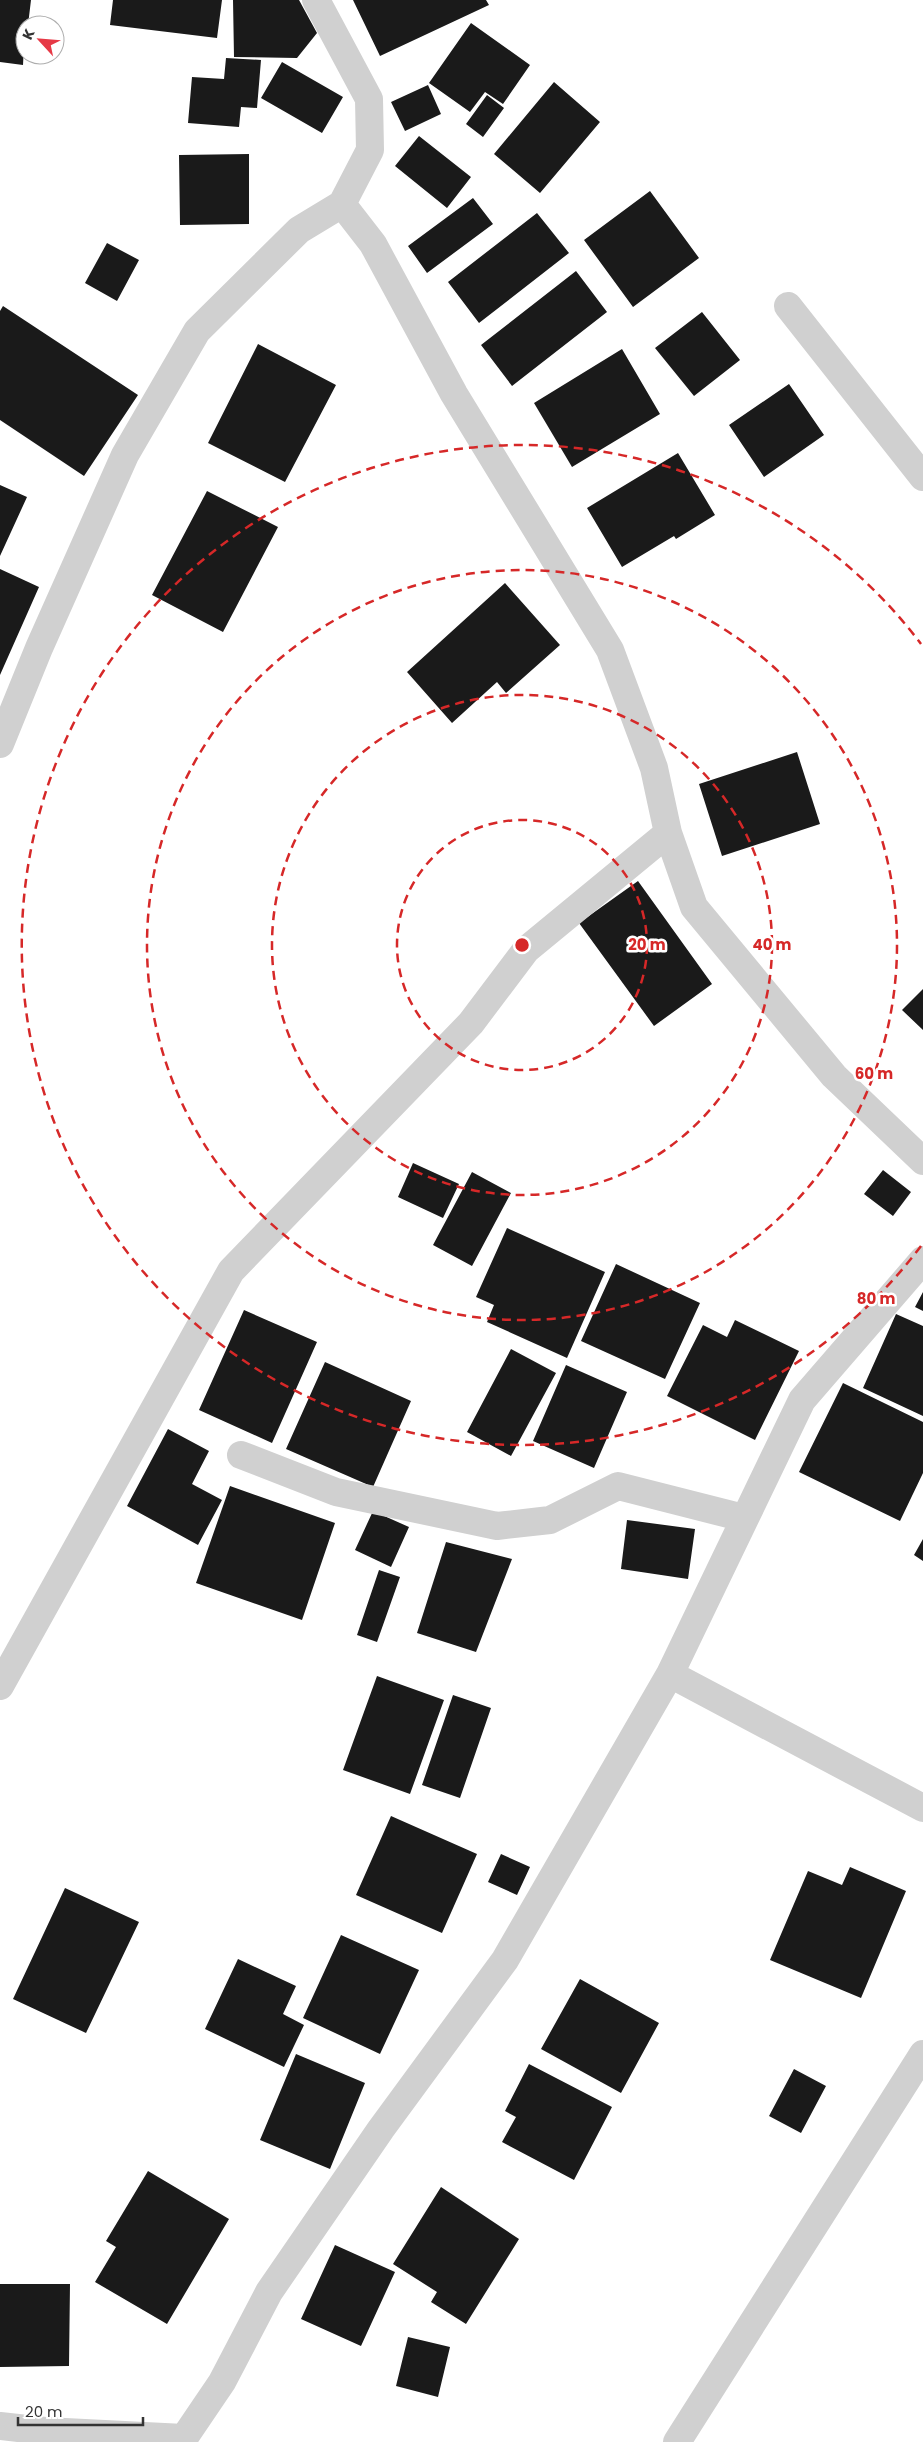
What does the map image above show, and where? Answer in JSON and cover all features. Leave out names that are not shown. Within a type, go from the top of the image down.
[{"type":"street","points":[[0,744],[39,648],[125,456],[197,331],[299,230],[342,204],[370,150],[369,99],[316,0]]},
{"type":"street","points":[[342,204],[373,244],[454,394],[610,650],[654,768],[668,833],[694,907],[834,1076],[923,1161]]},
{"type":"street","points":[[788,306],[923,477]]},
{"type":"street","points":[[0,1686],[231,1271],[471,1022],[526,950],[668,833]]},
{"type":"street","points":[[0,2426],[45,2431],[184,2438],[222,2382],[268,2292],[381,2129],[505,1960],[670,1674],[802,1400],[923,1260]]},
{"type":"street","points":[[240,1455],[336,1492],[497,1526],[550,1520],[618,1486],[744,1518]]},
{"type":"street","points":[[670,1674],[923,1808]]},
{"type":"street","points":[[677,2442],[923,2054]]},
{"type":"building","points":[[0,0],[31,0],[29,15],[15,15],[15,64],[0,62]]},
{"type":"building","points":[[113,0],[222,0],[217,38],[110,25]]},
{"type":"building","points":[[233,0],[299,0],[317,33],[297,58],[234,57]]},
{"type":"building","points":[[353,0],[486,0],[489,5],[380,56]]},
{"type":"building","points":[[471,23],[530,65],[503,104],[485,92],[470,112],[429,83]]},
{"type":"building","points":[[226,58],[261,60],[257,108],[241,107],[239,127],[188,123],[192,77],[224,79]]},
{"type":"building","points":[[282,62],[343,97],[322,133],[261,98]]},
{"type":"building","points":[[554,82],[600,122],[540,193],[494,154]]},
{"type":"building","points":[[428,85],[441,114],[405,131],[391,102]]},
{"type":"building","points":[[487,95],[504,108],[483,137],[466,124]]},
{"type":"building","points":[[419,136],[471,177],[447,208],[395,166]]},
{"type":"building","points":[[249,154],[249,224],[180,225],[179,155]]},
{"type":"building","points":[[650,191],[699,258],[633,307],[584,240]]},
{"type":"building","points":[[473,198],[493,224],[427,273],[408,246]]},
{"type":"building","points":[[537,213],[569,253],[479,323],[448,282]]},
{"type":"building","points":[[107,243],[139,260],[117,301],[85,283]]},
{"type":"building","points":[[576,271],[607,312],[512,386],[481,345]]},
{"type":"building","points":[[3,306],[138,395],[84,476],[0,420],[0,311]]},
{"type":"building","points":[[702,312],[740,360],[694,396],[655,348]]},
{"type":"building","points":[[258,344],[336,385],[285,482],[208,443]]},
{"type":"building","points":[[622,349],[660,414],[572,467],[534,403]]},
{"type":"building","points":[[789,384],[824,435],[764,477],[729,425]]},
{"type":"building","points":[[678,453],[715,515],[676,539],[674,536],[622,567],[587,508]]},
{"type":"building","points":[[0,485],[27,497],[0,556]]},
{"type":"building","points":[[207,491],[278,527],[223,632],[152,595]]},
{"type":"building","points":[[0,569],[39,587],[0,675]]},
{"type":"building","points":[[505,583],[560,645],[506,693],[497,682],[452,723],[407,672]]},
{"type":"building","points":[[797,752],[820,824],[722,856],[699,784]]},
{"type":"building","points":[[638,881],[712,984],[654,1026],[579,923]]},
{"type":"building","points":[[923,989],[923,1030],[902,1010]]},
{"type":"building","points":[[413,1163],[459,1184],[443,1218],[398,1197]]},
{"type":"building","points":[[883,1170],[911,1192],[893,1216],[864,1194]]},
{"type":"building","points":[[472,1172],[511,1193],[472,1266],[433,1245]]},
{"type":"building","points":[[507,1228],[605,1272],[567,1358],[487,1322],[494,1305],[476,1297]]},
{"type":"building","points":[[616,1264],[700,1303],[665,1379],[581,1341]]},
{"type":"building","points":[[923,1292],[923,1311],[915,1307]]},
{"type":"building","points":[[244,1310],[317,1342],[272,1443],[199,1410]]},
{"type":"building","points":[[896,1314],[923,1326],[923,1416],[863,1388]]},
{"type":"building","points":[[735,1320],[799,1351],[755,1440],[667,1396],[703,1325],[727,1337]]},
{"type":"building","points":[[511,1349],[556,1373],[511,1456],[467,1432]]},
{"type":"building","points":[[325,1362],[411,1401],[373,1487],[286,1449]]},
{"type":"building","points":[[566,1365],[627,1392],[594,1468],[533,1441]]},
{"type":"building","points":[[843,1383],[923,1422],[923,1473],[900,1521],[799,1472]]},
{"type":"building","points":[[168,1429],[209,1451],[192,1484],[222,1500],[198,1545],[127,1506]]},
{"type":"building","points":[[230,1486],[335,1523],[302,1620],[196,1583]]},
{"type":"building","points":[[373,1511],[409,1527],[391,1567],[355,1550]]},
{"type":"building","points":[[627,1520],[695,1529],[688,1579],[621,1569]]},
{"type":"building","points":[[923,1539],[923,1561],[914,1555]]},
{"type":"building","points":[[446,1542],[512,1559],[476,1652],[417,1633]]},
{"type":"building","points":[[379,1570],[400,1577],[377,1642],[357,1635]]},
{"type":"building","points":[[377,1676],[444,1700],[410,1794],[343,1770]]},
{"type":"building","points":[[453,1695],[491,1708],[460,1798],[422,1785]]},
{"type":"building","points":[[391,1816],[477,1854],[442,1933],[356,1895]]},
{"type":"building","points":[[501,1854],[530,1867],[517,1895],[488,1882]]},
{"type":"building","points":[[850,1867],[906,1891],[861,1998],[770,1960],[808,1871],[842,1885]]},
{"type":"building","points":[[65,1888],[139,1922],[86,2033],[13,1999]]},
{"type":"building","points":[[341,1935],[419,1970],[380,2054],[303,2018]]},
{"type":"building","points":[[238,1959],[296,1986],[283,2014],[304,2025],[284,2067],[205,2029]]},
{"type":"building","points":[[580,1979],[659,2023],[621,2093],[541,2049]]},
{"type":"building","points":[[296,2054],[365,2083],[330,2169],[260,2140]]},
{"type":"building","points":[[529,2064],[612,2107],[574,2180],[502,2142],[516,2117],[505,2111]]},
{"type":"building","points":[[794,2069],[826,2086],[801,2133],[769,2116]]},
{"type":"building","points":[[148,2171],[229,2219],[167,2324],[95,2282],[116,2247],[106,2241]]},
{"type":"building","points":[[441,2187],[519,2239],[466,2324],[431,2302],[437,2292],[393,2264]]},
{"type":"building","points":[[335,2245],[395,2272],[361,2346],[301,2319]]},
{"type":"building","points":[[0,2284],[70,2284],[69,2366],[0,2367]]},
{"type":"building","points":[[408,2337],[450,2347],[438,2397],[396,2386]]}]
